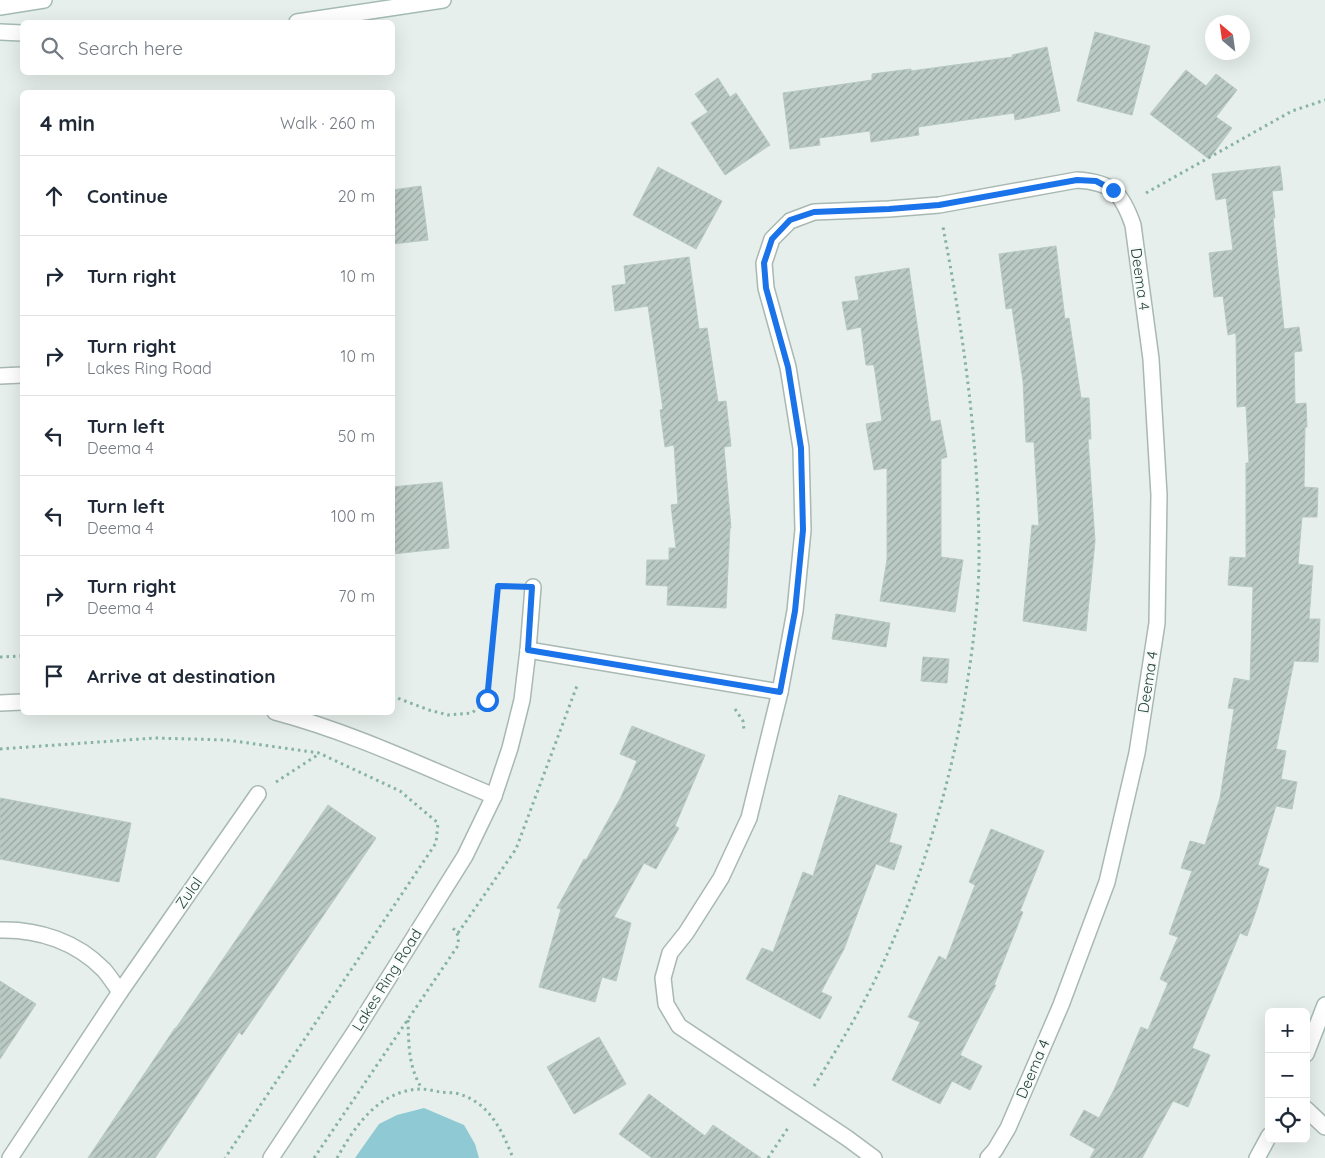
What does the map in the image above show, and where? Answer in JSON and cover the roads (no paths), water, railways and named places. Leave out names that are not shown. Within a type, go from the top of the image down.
[{"type":"street","points":[[0,7],[44,0]]},
{"type":"street","points":[[310,20],[443,0]]},
{"type":"street","points":[[0,32],[20,33]]},
{"type":"street","name":"Deema 4","points":[[780,692],[795,611],[803,530],[801,448],[788,367],[766,288],[764,263],[772,239],[790,220],[814,212],[939,205],[1077,180],[1096,181],[1113,190],[1126,204],[1133,225],[1151,359],[1159,495],[1157,623],[1137,753],[1107,882],[1057,1014],[1008,1128],[988,1158]]},
{"type":"street","points":[[0,376],[20,375]]},
{"type":"street","name":"Lakes Ring Road","points":[[271,1158],[356,1030],[465,856],[494,796],[510,748],[522,700],[528,650],[532,587]]},
{"type":"street","points":[[528,650],[780,692],[749,818],[721,878],[686,933],[670,953],[663,978],[666,1004],[679,1026],[874,1158]]},
{"type":"street","points":[[0,703],[20,702]]},
{"type":"street","points":[[286,715],[333,730],[494,796]]},
{"type":"street","name":"Zulal","points":[[10,1158],[120,992],[258,794]]},
{"type":"street","points":[[0,930],[35,932],[61,940],[84,953],[104,971],[120,992]]},
{"type":"street","points":[[1306,1053],[1325,1005]]},
{"type":"street","points":[[1310,1113],[1325,1127]]},
{"type":"street","points":[[1257,1158],[1265,1143]]},
{"type":"water","points":[[424,1108],[464,1125],[475,1144],[479,1158],[355,1158],[379,1124],[397,1115]]}]
